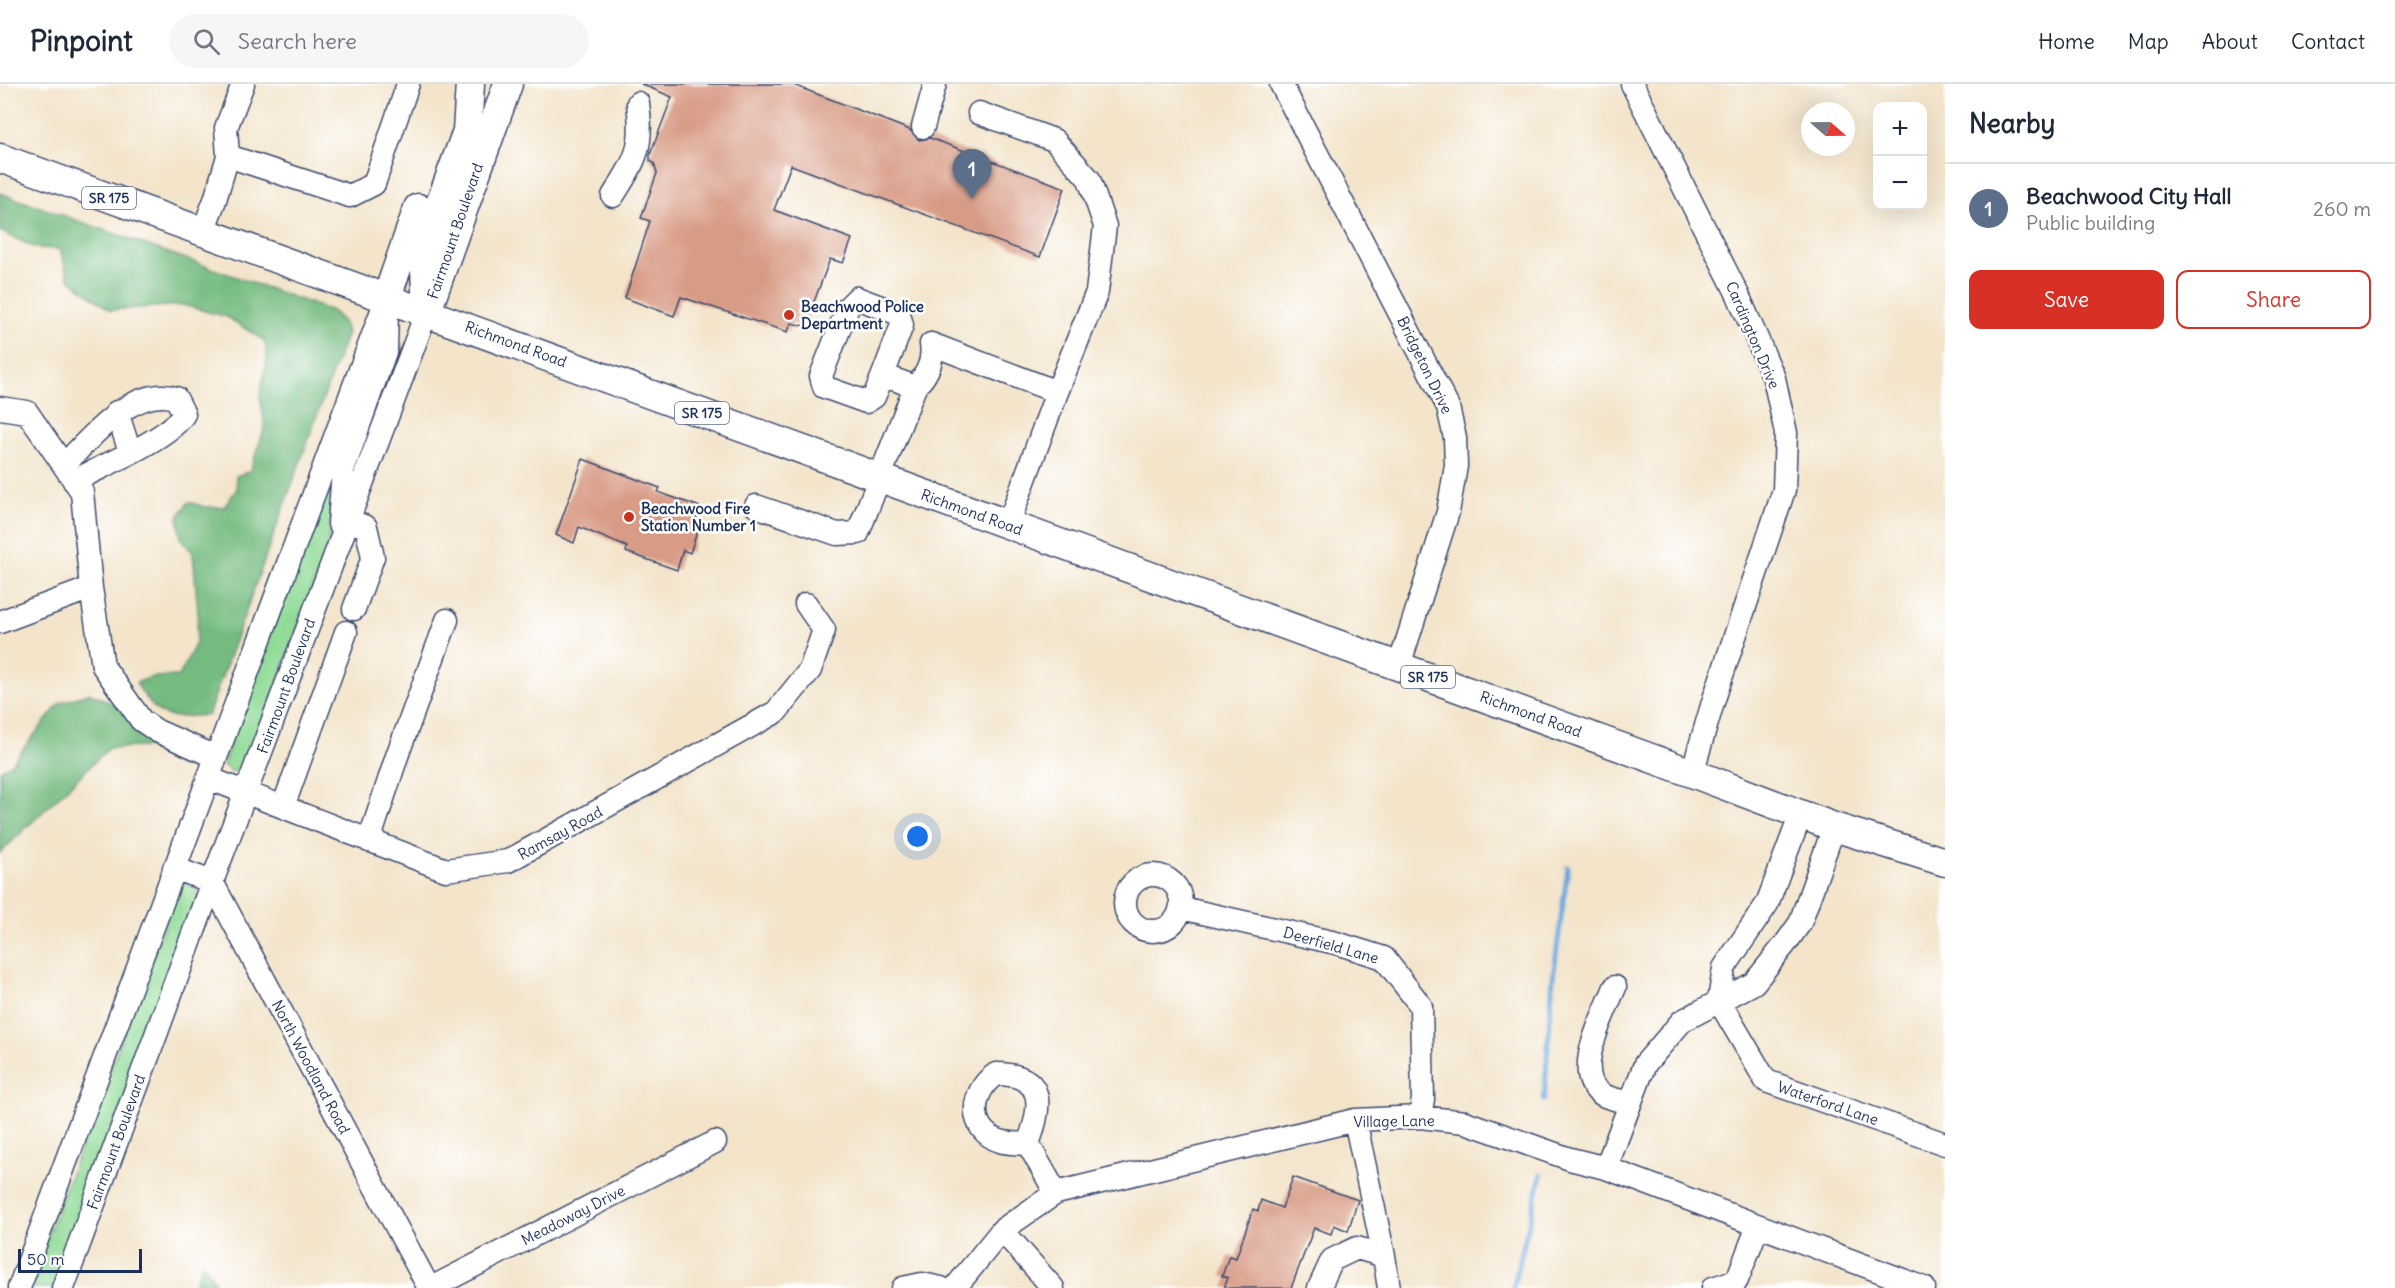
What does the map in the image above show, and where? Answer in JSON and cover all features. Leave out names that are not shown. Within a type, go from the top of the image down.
[{"type":"main road","points":[[387,297],[464,84]]},
{"type":"main road","points":[[427,311],[424,248],[467,131],[470,84]]},
{"type":"main road","name":"Fairmount Boulevard","points":[[427,311],[508,84]]},
{"type":"main road","name":"Richmond Road","points":[[0,158],[427,311],[880,479],[1692,772],[1834,827],[1945,862]]},
{"type":"street","points":[[203,231],[228,156],[225,128],[243,84]]},
{"type":"street","points":[[228,156],[350,196],[374,184],[408,84]]},
{"type":"street","points":[[923,127],[935,84]]},
{"type":"street","name":"Bridgeton Drive","points":[[1281,84],[1448,407],[1455,438],[1456,466],[1448,512],[1399,666]]},
{"type":"street","name":"Cardington Drive","points":[[1632,84],[1738,295],[1774,378],[1786,433],[1784,490],[1692,772]]},
{"type":"street","points":[[613,196],[637,153],[642,131],[638,103]]},
{"type":"street","points":[[979,113],[1054,140],[1089,180],[1105,226],[1097,292],[1008,525]]},
{"type":"street","points":[[337,549],[343,470],[386,349],[387,297]]},
{"type":"street","points":[[19,1288],[387,297]]},
{"type":"street","points":[[857,298],[899,314],[902,318],[902,325],[883,375],[874,397],[866,402],[824,387],[821,382],[821,376],[848,307],[857,298]]},
{"type":"street","name":"Fairmount Boulevard","points":[[63,1288],[212,882],[427,311]]},
{"type":"street","points":[[756,506],[837,534],[851,536],[858,533],[915,387],[925,377],[933,355],[931,344],[1057,392]]},
{"type":"street","points":[[883,375],[915,387]]},
{"type":"street","points":[[165,395],[176,398],[184,414],[178,424],[130,452],[69,473],[117,412],[165,395]]},
{"type":"street","points":[[138,404],[158,437]]},
{"type":"street","name":"Ramsay Road","points":[[0,408],[27,412],[82,492],[91,588],[103,666],[141,720],[246,792],[446,870],[508,861],[776,712],[810,670],[824,630],[806,604]]},
{"type":"street","points":[[117,412],[130,452]]},
{"type":"street","points":[[348,520],[366,527],[373,557],[354,609]]},
{"type":"street","points":[[0,622],[91,588]]},
{"type":"street","points":[[369,841],[397,756],[447,620]]},
{"type":"street","points":[[283,807],[346,632]]},
{"type":"street","points":[[1719,1001],[1724,968],[1767,904],[1801,814]]},
{"type":"street","points":[[1606,1168],[1645,1064],[1682,1021],[1754,983],[1786,943],[1800,923],[1834,827]]},
{"type":"street","points":[[174,868],[212,882]]},
{"type":"street","name":"North Woodland Road","points":[[212,882],[430,1288]]},
{"type":"street","name":"Deerfield Lane","points":[[1181,908],[1336,943],[1384,958],[1421,1006],[1423,1099],[1420,1117]]},
{"type":"street","points":[[1615,987],[1587,1058],[1588,1070],[1590,1081],[1602,1094],[1630,1103]]},
{"type":"street","name":"Waterford Lane","points":[[1719,1001],[1766,1081],[1945,1144]]},
{"type":"street","name":"Village Lane","points":[[955,1288],[1002,1230],[1056,1193],[1355,1120],[1420,1117],[1465,1122],[1570,1159],[1606,1168],[1924,1288]]},
{"type":"street","points":[[1355,1120],[1389,1288]]},
{"type":"street","name":"Meadoway Drive","points":[[430,1288],[715,1142]]},
{"type":"street","points":[[1028,1144],[1056,1193]]},
{"type":"street","points":[[1713,1288],[1735,1284],[1758,1226]]},
{"type":"street","points":[[1002,1230],[1053,1288]]},
{"type":"street","points":[[1319,1288],[1332,1260],[1357,1248],[1384,1256]]},
{"type":"street","points":[[903,1288],[922,1284],[941,1288]]},
{"type":"green space","points":[[0,193],[332,311],[344,323],[347,333],[208,715],[182,717],[165,715],[152,705],[136,683],[152,677],[179,676],[196,643],[198,613],[193,553],[181,539],[178,517],[189,502],[205,507],[224,507],[237,489],[236,476],[250,471],[265,427],[260,397],[267,360],[265,341],[227,317],[183,305],[110,310],[69,279],[60,249],[35,248],[0,231]]},
{"type":"green space","points":[[329,467],[337,470],[327,548],[248,764],[241,771],[231,771],[223,765]]},
{"type":"green space","points":[[90,693],[139,716],[185,754],[179,766],[149,747],[109,748],[0,853],[0,770],[11,764],[60,703]]},
{"type":"green space","points":[[180,884],[189,884],[196,889],[198,899],[55,1288],[28,1288]]},
{"type":"green space","points":[[203,1262],[218,1288],[193,1288]]},
{"type":"building","points":[[641,84],[791,84],[910,130],[919,140],[930,138],[1065,188],[1040,257],[791,165],[774,210],[852,239],[843,263],[830,259],[805,326],[791,323],[788,332],[681,297],[674,316],[625,298],[650,221],[641,218],[657,173],[654,163],[650,161],[650,155],[672,97]]},
{"type":"building","name":"Beachwood Fire Station Number 1","points":[[583,459],[660,488],[658,492],[700,507],[692,530],[697,532],[690,553],[683,550],[677,570],[626,552],[627,547],[579,527],[574,543],[556,535]]},
{"type":"building","points":[[1293,1177],[1358,1200],[1348,1231],[1334,1225],[1331,1234],[1314,1228],[1291,1288],[1224,1288],[1228,1278],[1222,1276],[1229,1256],[1236,1258],[1253,1209],[1258,1211],[1261,1200],[1282,1208]]},
{"type":"waterway","points":[[1544,1100],[1553,978],[1568,867]]},
{"type":"waterway","points":[[1513,1288],[1541,1175]]},
{"type":"place","name":"Beachwood City Hall","points":[[972,199]]},
{"type":"place","name":"Beachwood Police Department","points":[[789,315]]},
{"type":"place","name":"Beachwood Fire Station Number 1","points":[[629,517]]}]
